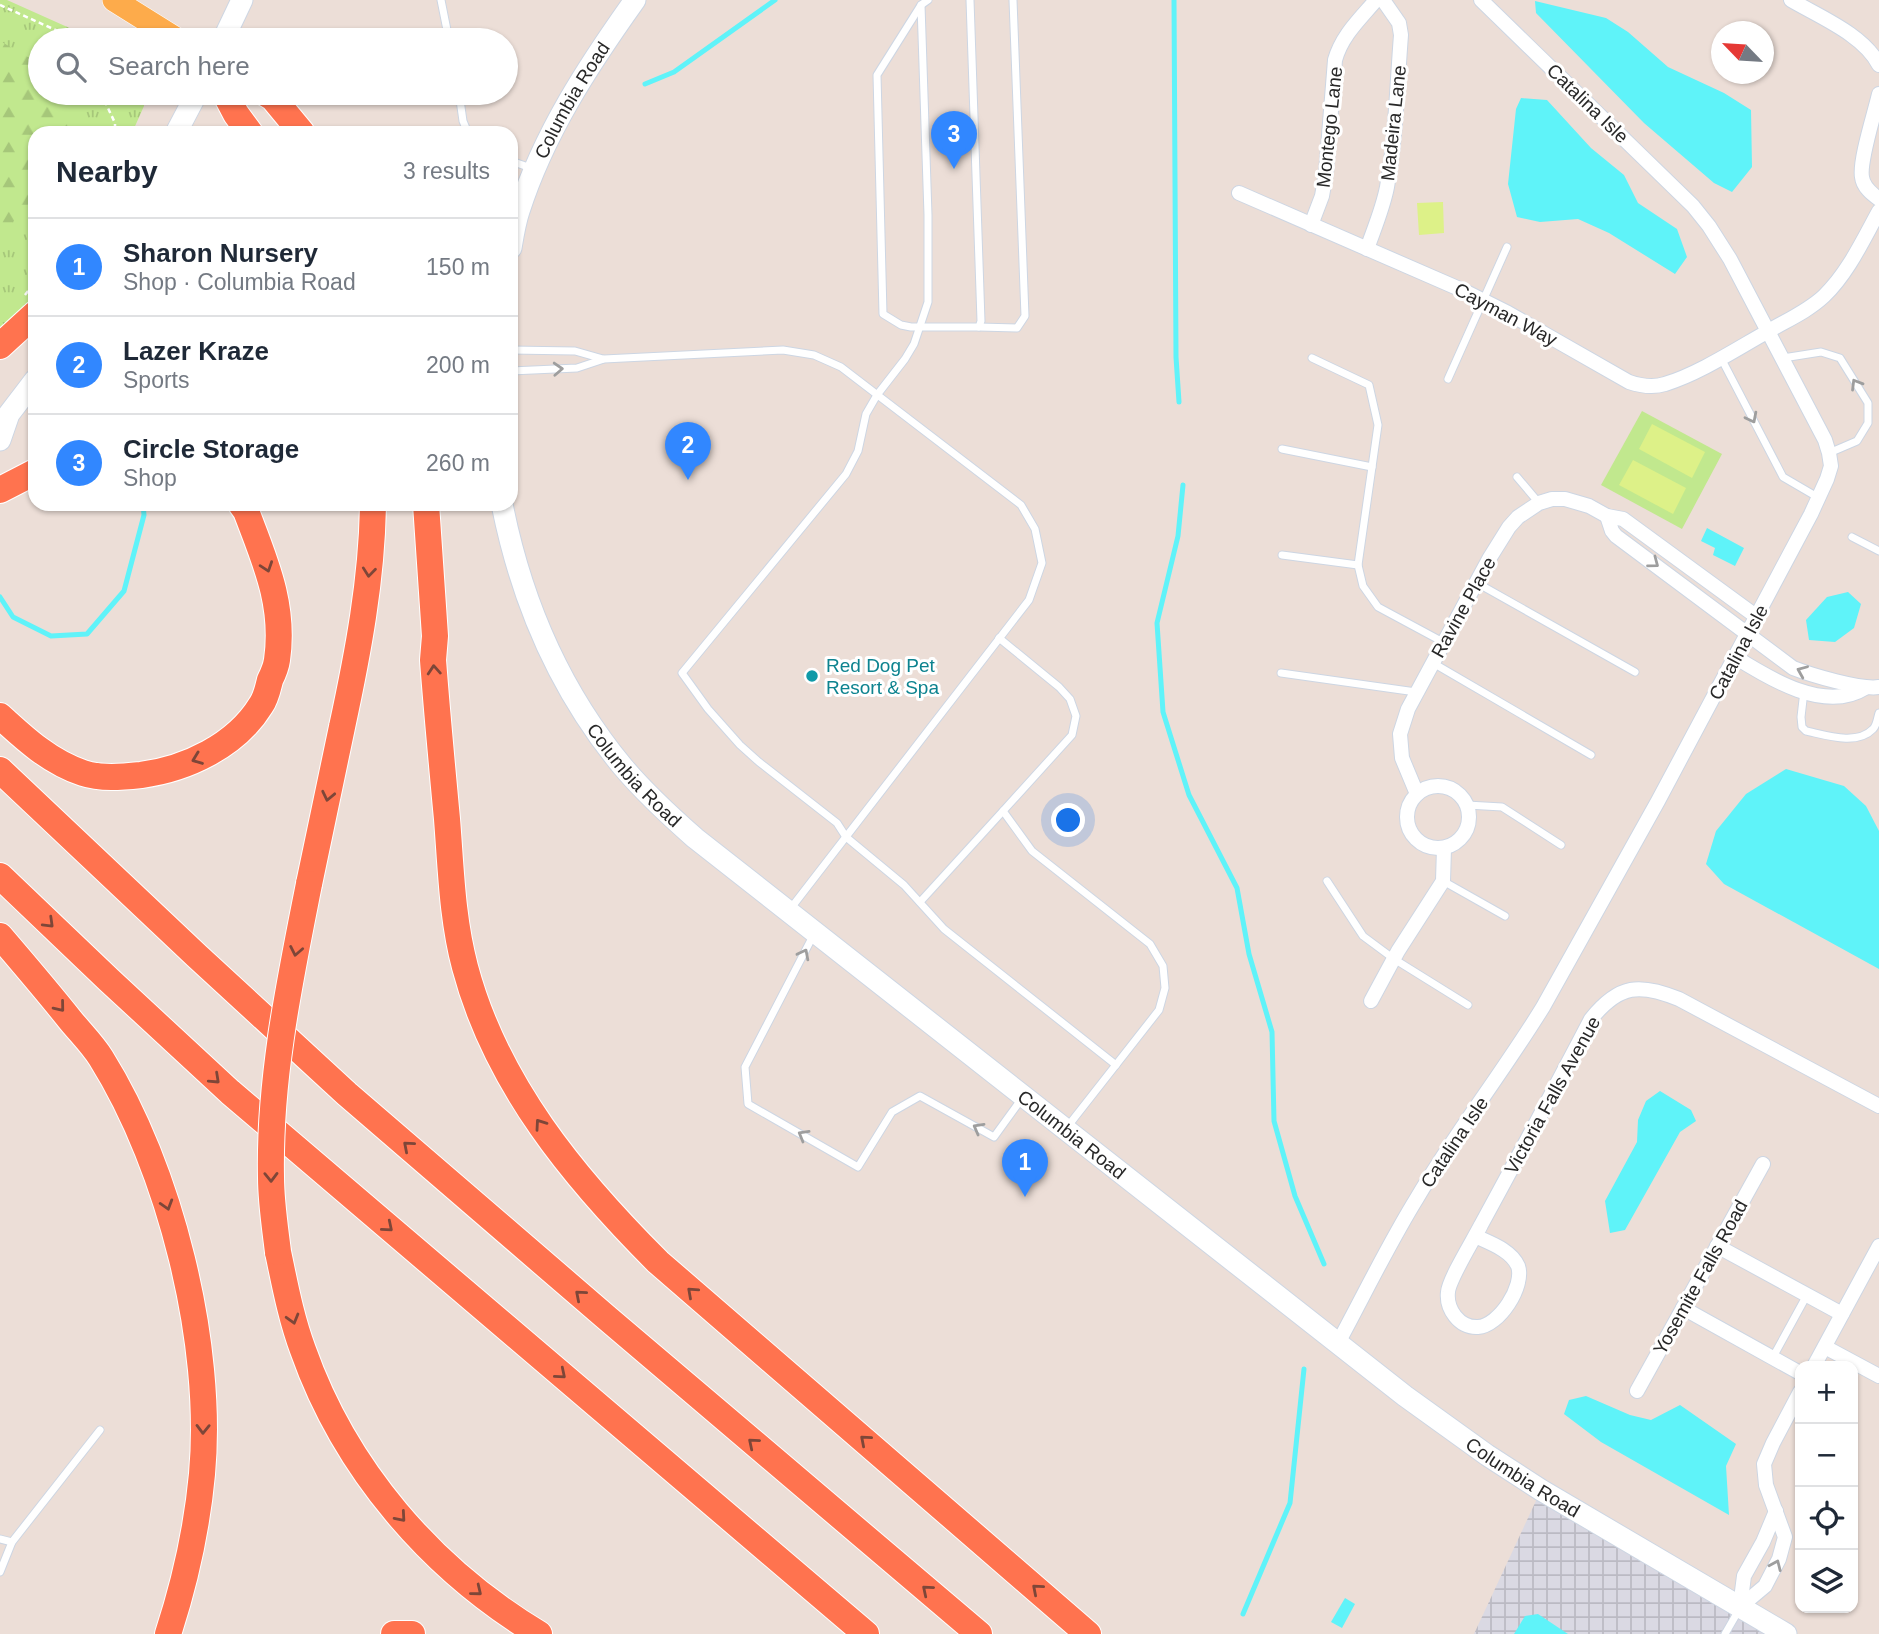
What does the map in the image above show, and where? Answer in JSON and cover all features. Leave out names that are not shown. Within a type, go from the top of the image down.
[{"type":"highway","points":[[231,105],[245,126]]},
{"type":"highway","points":[[279,105],[296,126]]},
{"type":"highway","points":[[0,346],[28,320]]},
{"type":"highway","points":[[0,490],[28,476]]},
{"type":"highway","points":[[0,716],[55,761],[85,774],[118,778],[162,772],[208,754],[240,732],[262,704],[277,662],[279,615],[269,571],[246,511]]},
{"type":"highway","points":[[373,511],[365,609],[289,984],[276,1073],[271,1175],[278,1252],[303,1352],[335,1422],[376,1487],[426,1546],[452,1570],[486,1598],[539,1634]]},
{"type":"highway","points":[[426,511],[435,636],[432,660],[454,906],[465,966],[473,990],[491,1038],[521,1095],[580,1178],[613,1217],[658,1262],[1088,1634]]},
{"type":"highway","points":[[0,771],[347,1094],[979,1634]]},
{"type":"highway","points":[[0,876],[230,1092],[866,1634]]},
{"type":"highway","points":[[0,936],[100,1057],[137,1124],[167,1204],[185,1274],[197,1340],[203,1414],[202,1473],[194,1531],[180,1597],[168,1634]]},
{"type":"highway","points":[[394,1634],[412,1634]]},
{"type":"main road","points":[[114,0],[159,28]]},
{"type":"street","points":[[229,28],[242,0]]},
{"type":"street","name":"Columbia Road","points":[[518,213],[553,129],[595,55],[635,0]]},
{"type":"street","name":"Montego Lane","points":[[1311,225],[1322,196],[1326,173],[1338,48],[1344,37],[1376,0]]},
{"type":"street","name":"Madeira Lane","points":[[1367,249],[1387,187],[1401,35],[1399,23],[1383,0]]},
{"type":"street","name":"Catalina Isle","points":[[1338,1343],[1417,1198],[1543,1007],[1748,634],[1819,498],[1830,466],[1825,440],[1730,259],[1709,226],[1693,206],[1481,0]]},
{"type":"street","points":[[1791,0],[1865,45],[1874,54],[1879,65]]},
{"type":"street","points":[[1879,94],[1862,166],[1862,179],[1866,187],[1879,199]]},
{"type":"street","points":[[180,126],[191,105]]},
{"type":"street","name":"Cayman Way","points":[[1239,193],[1484,301],[1629,382],[1641,386],[1665,384],[1796,317],[1817,302],[1827,294],[1849,263],[1879,211]]},
{"type":"street","points":[[0,440],[5,416],[28,388]]},
{"type":"street","points":[[1539,503],[1564,499],[1589,506],[1607,516],[1623,519],[1757,617]]},
{"type":"street","name":"Ravine Place","points":[[1417,794],[1402,758],[1400,734],[1408,709],[1509,527],[1518,517],[1539,503]]},
{"type":"street","name":"Columbia Road","points":[[504,511],[517,570],[538,629],[560,674],[593,728],[624,768],[695,838],[1405,1396],[1541,1490],[1786,1634]]},
{"type":"street","points":[[1607,516],[1616,536],[1793,667],[1816,676],[1872,687]]},
{"type":"street","points":[[1735,657],[1752,668],[1804,691],[1840,697],[1872,687]]},
{"type":"street","points":[[1446,786],[1463,797],[1467,805],[1469,822],[1465,833],[1458,841],[1444,848],[1425,845],[1416,839],[1410,830],[1408,808],[1424,788],[1446,786]]},
{"type":"street","points":[[1371,1001],[1443,881],[1444,848]]},
{"type":"street","name":"Victoria Falls Avenue","points":[[1475,1236],[1500,1248],[1519,1268],[1518,1284],[1504,1311],[1480,1327],[1466,1326],[1456,1318],[1447,1303],[1448,1288],[1475,1236],[1591,1019],[1604,1003],[1621,992],[1640,988],[1662,992],[1679,999],[1879,1106]]},
{"type":"street","name":"Yosemite Falls Road","points":[[1637,1391],[1763,1164]]},
{"type":"street","points":[[1717,1246],[1842,1314]]},
{"type":"street","points":[[1817,1361],[1879,1246]]},
{"type":"street","points":[[1683,1308],[1795,1370]]},
{"type":"street","points":[[1825,1347],[1879,1376]]},
{"type":"street","points":[[1740,1607],[1765,1586],[1779,1559],[1785,1537],[1766,1485],[1764,1464],[1795,1401]]},
{"type":"street","points":[[1740,1607],[1744,1576],[1776,1511]]},
{"type":"lane","points":[[441,0],[447,28]]},
{"type":"lane","points":[[970,0],[981,321],[979,327]]},
{"type":"lane","points":[[924,2],[877,75],[883,314],[901,325],[911,327],[1017,328],[1025,316],[1013,0]]},
{"type":"lane","points":[[924,2],[928,302],[914,344],[877,394],[866,414],[858,451],[846,474],[682,673],[708,709],[740,745],[837,823],[846,837],[904,885],[944,929],[1116,1065]]},
{"type":"lane","points":[[460,105],[465,126]]},
{"type":"lane","points":[[518,163],[535,169]]},
{"type":"lane","points":[[1448,379],[1507,247]]},
{"type":"lane","points":[[518,350],[575,351],[604,359]]},
{"type":"lane","points":[[518,371],[577,368],[604,359],[783,351],[814,355],[841,367],[1021,505],[1035,528],[1042,563],[1029,600],[788,912]]},
{"type":"lane","points":[[1783,358],[1821,352],[1840,358],[1868,403],[1868,423],[1857,441],[1829,453]]},
{"type":"lane","points":[[1721,357],[1783,477],[1819,498]]},
{"type":"lane","points":[[1311,358],[1369,386],[1378,425],[1358,565],[1363,586],[1378,607],[1443,642]]},
{"type":"lane","points":[[1282,449],[1372,467]]},
{"type":"lane","points":[[1517,477],[1539,503]]},
{"type":"lane","points":[[1853,537],[1879,551]]},
{"type":"lane","points":[[1282,555],[1358,565]]},
{"type":"lane","points":[[1476,583],[1635,672]]},
{"type":"lane","points":[[920,902],[1072,735],[1076,716],[1070,699],[999,638]]},
{"type":"lane","points":[[1432,662],[1591,755]]},
{"type":"lane","points":[[1281,673],[1416,692]]},
{"type":"lane","points":[[1804,691],[1801,717],[1802,727],[1806,731],[1844,738],[1864,735],[1875,726],[1879,713]]},
{"type":"lane","points":[[1467,805],[1502,807],[1561,845]]},
{"type":"lane","points":[[1003,811],[1032,851],[1150,944],[1163,966],[1165,988],[1158,1010],[1065,1130]]},
{"type":"lane","points":[[1327,881],[1363,936],[1394,959],[1468,1005]]},
{"type":"lane","points":[[1443,881],[1505,916]]},
{"type":"lane","points":[[815,933],[746,1067],[748,1104],[858,1167],[892,1112],[920,1096],[994,1137],[1023,1096]]},
{"type":"lane","points":[[1773,1358],[1807,1295]]},
{"type":"lane","points":[[0,1572],[12,1542],[100,1430]]},
{"type":"lane","points":[[0,1539],[12,1542]]},
{"type":"lane","points":[[1725,1634],[1740,1607]]},
{"type":"path","points":[[0,5],[51,28]]},
{"type":"path","points":[[107,105],[115,126]]},
{"type":"shaded area","points":[[1541,1490],[1786,1634],[1474,1634]]},
{"type":"green space","points":[[0,0],[7,0],[70,28],[28,28],[28,105],[144,106],[135,126],[28,126],[28,311],[18,327],[0,340]]},
{"type":"green space","points":[[0,41],[28,57],[28,105],[62,105],[69,126],[28,126],[28,204],[0,235]]},
{"type":"green space","points":[[1443,202],[1444,233],[1419,235],[1417,203]]},
{"type":"green space","points":[[1642,411],[1722,454],[1682,529],[1601,485]]},
{"type":"green space","points":[[1652,424],[1705,452],[1692,478],[1639,449]]},
{"type":"green space","points":[[1633,460],[1686,488],[1673,514],[1619,485]]},
{"type":"water","points":[[1535,1],[1606,18],[1628,32],[1668,67],[1724,93],[1751,110],[1752,167],[1732,192],[1714,183],[1644,123],[1536,13]]},
{"type":"water","points":[[1521,98],[1547,100],[1591,148],[1624,175],[1638,203],[1677,229],[1687,257],[1675,274],[1609,233],[1578,219],[1540,222],[1517,217],[1508,184],[1516,109]]},
{"type":"water","points":[[1707,528],[1744,548],[1735,566],[1713,555],[1715,548],[1701,541]]},
{"type":"water","points":[[1848,592],[1861,604],[1854,628],[1835,642],[1809,640],[1806,620],[1827,597]]},
{"type":"water","points":[[1786,769],[1844,786],[1866,806],[1879,831],[1879,969],[1724,884],[1706,864],[1716,831],[1746,794]]},
{"type":"water","points":[[1660,1091],[1691,1110],[1696,1121],[1680,1132],[1625,1230],[1610,1233],[1605,1201],[1637,1142],[1638,1120],[1646,1101]]},
{"type":"water","points":[[1586,1396],[1630,1415],[1651,1420],[1680,1405],[1736,1444],[1726,1466],[1729,1515],[1601,1442],[1564,1414],[1569,1400]]},
{"type":"water","points":[[1345,1598],[1355,1604],[1342,1628],[1331,1622]]},
{"type":"water","points":[[1538,1614],[1568,1634],[1514,1634],[1525,1616]]},
{"type":"waterway","points":[[645,84],[674,72],[775,0]]},
{"type":"waterway","points":[[1174,0],[1176,357],[1179,402]]},
{"type":"waterway","points":[[1183,485],[1178,536],[1157,623],[1163,712],[1189,795],[1237,888],[1249,954],[1272,1032],[1274,1121],[1295,1196],[1324,1264]]},
{"type":"waterway","points":[[0,597],[13,617],[51,636],[87,634],[124,591],[144,511]]},
{"type":"waterway","points":[[1243,1614],[1290,1503],[1304,1369]]},
{"type":"place","name":"Circle Storage","points":[[954,169]]},
{"type":"place","name":"Lazer Kraze","points":[[688,480]]},
{"type":"place","name":"Red Dog Pet Resort & Spa","points":[[812,676]]},
{"type":"place","name":"Sharon Nursery","points":[[1025,1197]]}]
